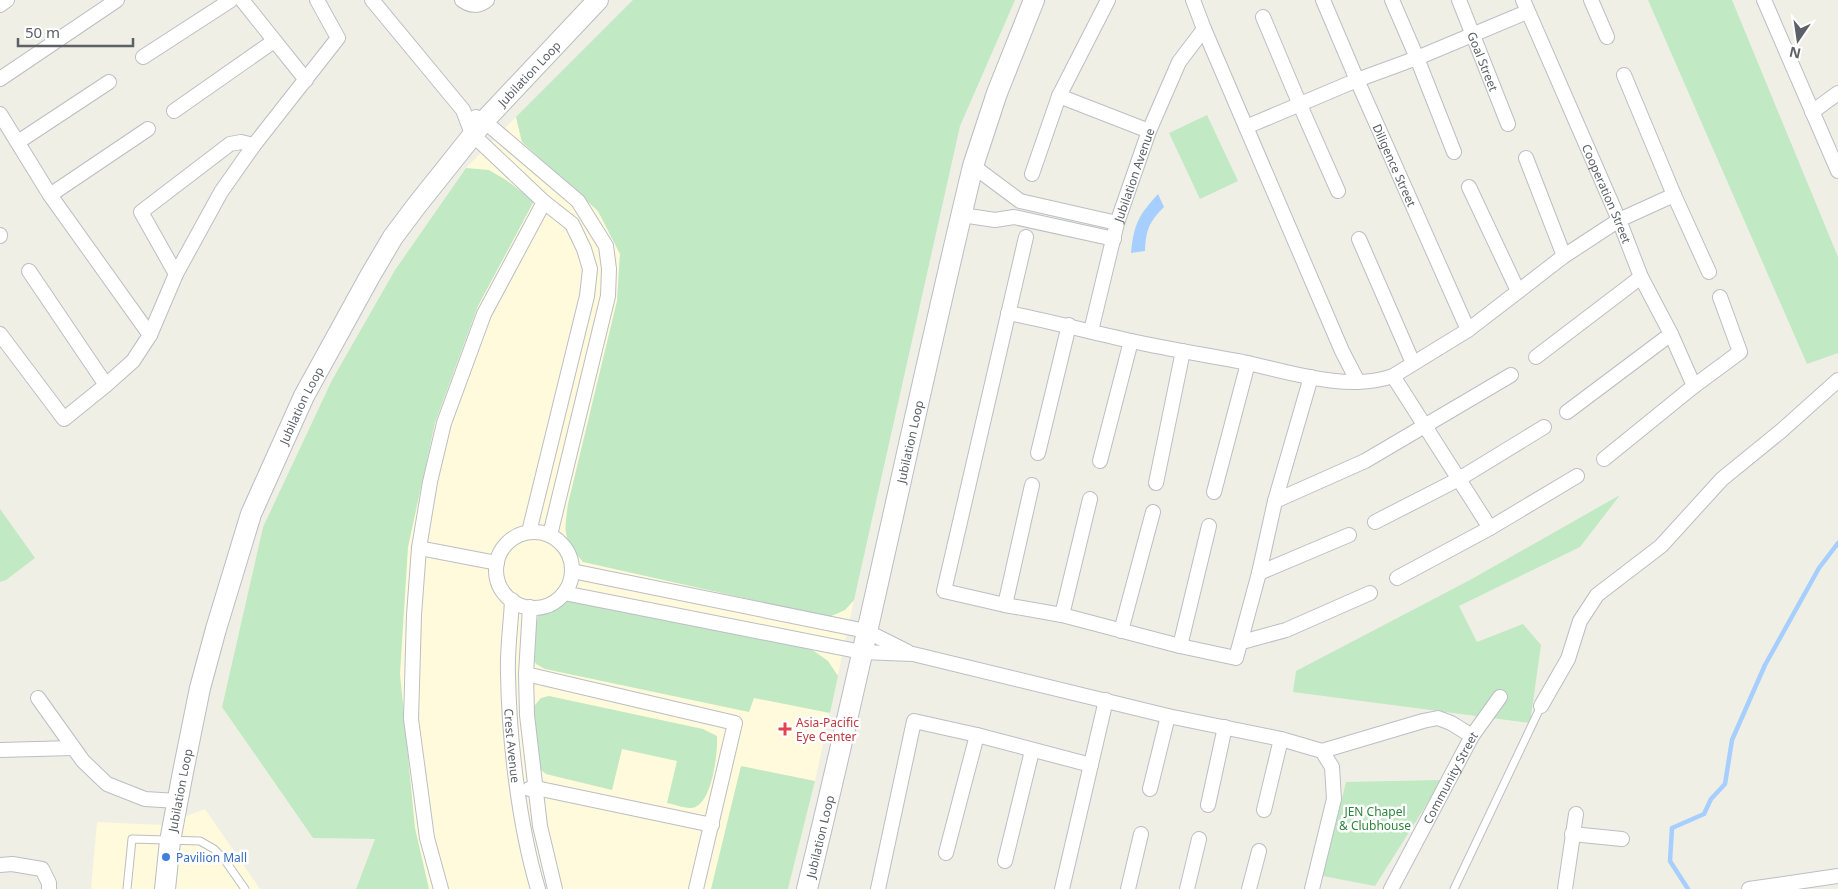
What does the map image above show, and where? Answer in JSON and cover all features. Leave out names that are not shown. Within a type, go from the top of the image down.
[{"type":"main road","name":"Jubilation Loop","points":[[165,889],[170,840],[200,688],[228,587],[255,505],[304,396],[393,238],[478,128],[598,0]]},
{"type":"main road","name":"Jubilation Loop","points":[[807,889],[844,737],[866,631],[973,166],[997,93],[1034,0]]},
{"type":"street","points":[[0,5],[7,0]]},
{"type":"street","points":[[0,79],[118,0]]},
{"type":"street","points":[[143,57],[232,0]]},
{"type":"street","points":[[242,0],[306,80]]},
{"type":"street","points":[[0,334],[64,419],[133,361],[150,335],[176,274],[221,192],[254,145],[338,38],[318,0]]},
{"type":"street","points":[[372,0],[478,128],[544,202],[572,224],[584,249],[590,269],[588,296],[529,532]]},
{"type":"street","points":[[462,0],[473,5],[482,4],[487,0]]},
{"type":"street","points":[[1032,174],[1059,96],[1108,0]]},
{"type":"street","points":[[1193,0],[1342,351],[1358,382]]},
{"type":"street","name":"Diligence Street","points":[[1323,0],[1356,80],[1468,330]]},
{"type":"street","points":[[1392,0],[1454,152]]},
{"type":"street","name":"Goal Street","points":[[1459,0],[1508,124]]},
{"type":"street","points":[[1591,0],[1607,37]]},
{"type":"street","points":[[1764,0],[1838,171]]},
{"type":"street","points":[[1246,127],[1356,80],[1474,36],[1525,6]]},
{"type":"street","name":"Cooperation Street","points":[[1525,6],[1619,220],[1641,277],[1671,334],[1694,386]]},
{"type":"street","points":[[1263,17],[1338,191]]},
{"type":"street","name":"Jubilation Avenue","points":[[1091,331],[1117,223],[1149,131],[1179,62],[1204,29]]},
{"type":"street","points":[[174,111],[274,41]]},
{"type":"street","points":[[1624,75],[1709,272]]},
{"type":"street","points":[[18,142],[109,82]]},
{"type":"street","points":[[1812,112],[1838,93]]},
{"type":"street","points":[[1059,96],[1149,131]]},
{"type":"street","points":[[0,114],[50,195],[150,335]]},
{"type":"street","points":[[478,128],[578,202],[606,246],[609,269],[608,296],[550,535]]},
{"type":"street","points":[[50,195],[148,129]]},
{"type":"street","points":[[176,274],[141,212],[230,144],[241,142],[254,145]]},
{"type":"street","points":[[1526,158],[1564,256]]},
{"type":"street","points":[[973,166],[1020,201],[1117,223]]},
{"type":"street","points":[[1469,187],[1518,291]]},
{"type":"street","points":[[1008,313],[1069,325],[1131,341],[1248,363],[1310,377],[1358,382],[1380,380],[1393,376],[1468,330],[1564,256],[1619,220],[1674,194]]},
{"type":"street","points":[[1014,217],[1020,201]]},
{"type":"street","points":[[441,889],[427,838],[411,719],[414,615],[419,548],[430,482],[444,424],[484,314],[544,202]]},
{"type":"street","points":[[962,215],[995,220],[1014,217],[1114,239]]},
{"type":"street","points":[[1026,237],[944,591],[1005,605],[1062,615],[1121,632],[1236,658],[1242,642],[1259,573],[1274,501],[1310,377]]},
{"type":"street","points":[[1359,239],[1413,363]]},
{"type":"street","points":[[29,271],[106,385]]},
{"type":"street","points":[[1536,357],[1641,277]]},
{"type":"street","points":[[1604,459],[1694,386],[1740,352],[1720,297]]},
{"type":"street","points":[[1038,453],[1069,325]]},
{"type":"street","points":[[1568,412],[1671,334]]},
{"type":"street","points":[[1100,461],[1131,341]]},
{"type":"street","points":[[1156,483],[1183,351]]},
{"type":"street","points":[[1214,492],[1248,363]]},
{"type":"street","points":[[1274,501],[1365,461],[1511,375]]},
{"type":"street","points":[[1393,376],[1490,528]]},
{"type":"street","points":[[1541,706],[1568,659],[1580,621],[1597,595],[1660,546],[1722,479],[1781,431],[1838,380]]},
{"type":"street","points":[[1375,522],[1459,479],[1544,427]]},
{"type":"street","points":[[1397,578],[1490,528],[1577,476]]},
{"type":"street","points":[[1005,605],[1032,485]]},
{"type":"street","points":[[1062,615],[1090,499]]},
{"type":"street","points":[[1121,632],[1153,512]]},
{"type":"street","points":[[1180,646],[1209,526]]},
{"type":"street","points":[[529,532],[540,532],[550,535],[567,550],[571,560],[572,572],[570,583],[564,593],[555,601],[543,606],[530,607],[512,600],[499,584],[497,563],[501,552],[508,542],[529,532]]},
{"type":"street","points":[[1259,573],[1348,535]]},
{"type":"street","points":[[419,548],[497,563]]},
{"type":"street","points":[[572,572],[866,631],[913,654]]},
{"type":"street","points":[[564,593],[862,652],[913,654],[1168,716],[1281,739],[1322,751],[1438,718],[1451,723],[1472,736]]},
{"type":"street","points":[[1242,642],[1286,630],[1370,593]]},
{"type":"street","name":"Crest Avenue","points":[[512,600],[508,672],[510,712],[518,790],[538,889]]},
{"type":"street","name":"Crest Avenue","points":[[530,607],[526,674],[527,715],[540,826],[555,889]]},
{"type":"street","points":[[526,674],[735,722],[696,889]]},
{"type":"street","name":"Community Street","points":[[1392,889],[1472,736],[1500,697]]},
{"type":"street","points":[[38,698],[83,761],[107,784],[146,799],[178,801]]},
{"type":"street","points":[[1062,889],[1106,700]]},
{"type":"street","points":[[1150,789],[1168,716]]},
{"type":"street","points":[[878,889],[914,721],[977,735],[1091,765]]},
{"type":"street","points":[[1208,805],[1224,727]]},
{"type":"street","points":[[946,853],[977,735]]},
{"type":"street","points":[[1264,810],[1281,739]]},
{"type":"street","points":[[0,750],[73,748]]},
{"type":"street","points":[[1005,861],[1032,751]]},
{"type":"street","points":[[1312,889],[1334,798],[1332,767],[1322,751]]},
{"type":"street","points":[[518,790],[536,788],[712,825]]},
{"type":"street","points":[[1565,889],[1576,814]]},
{"type":"street","points":[[1128,889],[1141,834]]},
{"type":"street","points":[[1572,834],[1622,839]]},
{"type":"street","points":[[1187,889],[1199,839]]},
{"type":"street","points":[[1249,889],[1259,851]]},
{"type":"street","points":[[0,865],[12,864],[42,869],[50,883],[49,889]]},
{"type":"street","points":[[1748,889],[1790,886],[1838,876]]},
{"type":"lane","points":[[1454,889],[1541,706]]},
{"type":"lane","points":[[128,889],[132,839],[200,841],[214,848],[245,889]]},
{"type":"shaded area","points":[[516,117],[522,142],[598,211],[620,254],[617,301],[568,504],[565,532],[845,610],[854,600],[815,781],[788,889],[356,889],[375,839],[313,838],[222,707],[263,527],[332,380],[395,270],[466,168]]},
{"type":"shaded area","name":"Pavilion Mall","points":[[205,809],[260,889],[91,889],[97,822],[162,825]]},
{"type":"green space","points":[[633,0],[1015,0],[960,126],[854,600],[845,610],[829,617],[583,562],[568,541],[566,535],[568,504],[617,301],[620,254],[598,211],[522,142],[516,117]]},
{"type":"green space","points":[[1648,0],[1732,0],[1838,257],[1838,353],[1807,364]]},
{"type":"green space","points":[[1207,115],[1238,181],[1200,199],[1169,133]]},
{"type":"green space","points":[[466,168],[489,170],[534,201],[478,306],[435,423],[408,547],[400,674],[415,828],[429,889],[356,889],[375,839],[313,838],[222,707],[263,527],[332,380],[395,270]]},
{"type":"green space","points":[[1620,495],[1580,547],[1459,606],[1477,642],[1523,624],[1541,645],[1530,723],[1293,692],[1296,671],[1470,580]]},
{"type":"green space","points":[[0,509],[35,558],[6,580],[0,582]]},
{"type":"green space","points":[[567,597],[811,649],[828,661],[838,676],[830,713],[754,698],[749,712],[545,669],[536,664],[531,655],[538,616],[556,607]]},
{"type":"green space","points":[[549,696],[703,729],[717,736],[715,766],[704,799],[698,806],[690,808],[667,803],[677,761],[622,749],[612,790],[546,774],[537,767],[534,706],[541,698]]},
{"type":"green space","points":[[741,766],[815,781],[788,889],[711,889]]},
{"type":"green space","name":"JEN Chapel & Clubhouse","points":[[1442,780],[1375,886],[1323,876],[1346,782]]},
{"type":"water","points":[[1158,194],[1164,207],[1149,227],[1145,251],[1131,253],[1138,221]]},
{"type":"waterway","points":[[1688,889],[1670,861],[1672,828],[1704,814],[1711,799],[1725,784],[1732,740],[1765,665],[1819,568],[1838,543]]},
{"type":"place","name":"Asia-Pacific Eye Center","points":[[785,729]]},
{"type":"place","name":"Pavilion Mall","points":[[166,857]]}]
